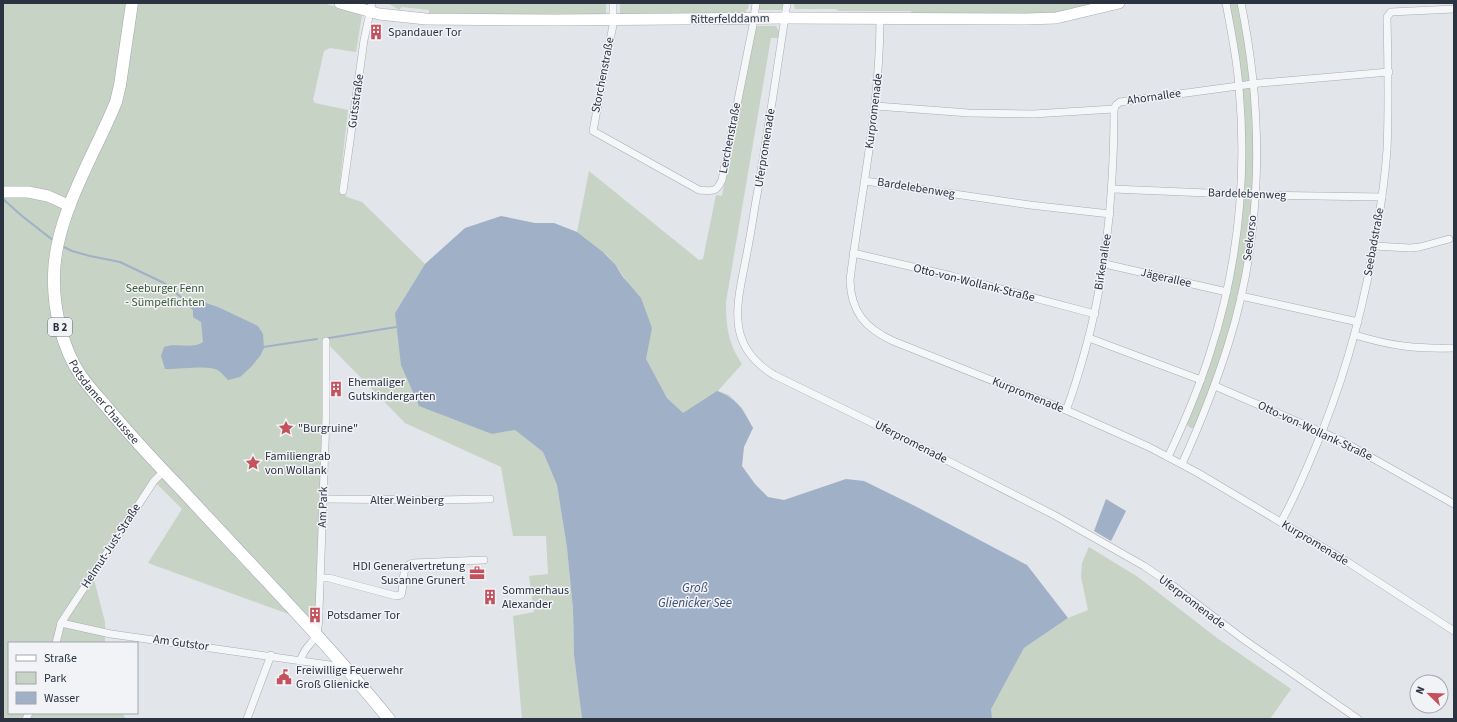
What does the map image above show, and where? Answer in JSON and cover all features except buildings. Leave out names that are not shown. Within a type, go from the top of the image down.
[{"type":"main road","name":"Potsdamer Chaussee","points":[[132,3],[120,85],[116,102],[70,206],[56,248],[54,276],[55,303],[60,329],[68,352],[80,376],[125,430],[316,635],[390,719]]},
{"type":"main road","name":"Ritterfelddamm","points":[[340,3],[371,7],[390,16],[426,19],[613,20],[753,18],[1042,19],[1072,15],[1119,3]]},
{"type":"main road","points":[[3,192],[22,192],[48,196],[70,206]]},
{"type":"street","name":"Storchenstraße","points":[[593,131],[613,20],[613,3]]},
{"type":"street","points":[[753,18],[756,3]]},
{"type":"street","name":"Uferpromenade","points":[[787,3],[761,176],[738,305],[738,319],[741,338],[747,352],[753,360],[774,376],[901,437],[1047,512],[1144,566],[1172,585],[1252,646],[1358,719]]},
{"type":"street","name":"Seekorso","points":[[1168,457],[1201,380],[1215,337],[1226,292],[1236,240],[1240,194],[1242,139],[1239,86],[1226,3]]},
{"type":"street","name":"Seekorso","points":[[1182,464],[1214,386],[1229,342],[1241,296],[1250,246],[1255,195],[1256,138],[1254,84],[1241,3]]},
{"type":"street","name":"Gutsstraße","points":[[343,191],[364,40],[371,7]]},
{"type":"street","name":"Seebadstraße","points":[[1280,522],[1290,505],[1322,432],[1340,384],[1358,322],[1374,246],[1382,197],[1387,150],[1389,72],[1388,14],[1391,12],[1454,9]]},
{"type":"street","name":"Lerchenstraße","points":[[593,131],[699,190],[714,191],[719,188],[722,180],[753,18]]},
{"type":"street","name":"Kurpromenade","points":[[880,19],[876,106],[850,280],[853,301],[862,319],[874,331],[893,341],[1066,410],[1149,447],[1182,464],[1346,561],[1454,631]]},
{"type":"street","name":"Ahornallee","points":[[876,106],[969,113],[1034,114],[1114,109],[1120,102],[1254,84],[1389,72]]},
{"type":"street","name":"Birkenallee","points":[[1066,410],[1076,383],[1089,338],[1104,264],[1113,189],[1114,109]]},
{"type":"street","name":"Bardelebenweg","points":[[865,181],[1030,205],[1110,214]]},
{"type":"street","name":"Bardelebenweg","points":[[1113,189],[1255,195],[1382,197]]},
{"type":"street","points":[[1374,246],[1410,248],[1420,247],[1449,239]]},
{"type":"street","name":"Otto-von-Wollank-Straße","points":[[853,253],[952,276],[1095,314]]},
{"type":"street","name":"Jägerallee","points":[[1104,264],[1226,292]]},
{"type":"street","points":[[1241,296],[1358,322]]},
{"type":"street","points":[[1355,335],[1370,340],[1401,346],[1422,348],[1454,348]]},
{"type":"street","points":[[1089,338],[1201,380]]},
{"type":"street","name":"Am Park","points":[[316,635],[319,626],[322,578],[326,417],[326,341]]},
{"type":"street","name":"Otto-von-Wollank-Straße","points":[[1214,386],[1322,432],[1365,453],[1454,504]]},
{"type":"street","name":"Helmut-Just-Straße","points":[[56,642],[61,623],[154,481],[164,471]]},
{"type":"street","name":"Alter Weinberg","points":[[323,499],[490,499]]},
{"type":"street","points":[[322,578],[329,578],[396,596],[401,595],[403,590],[405,570],[407,566],[413,564],[484,560]]},
{"type":"street","name":"Am Gutstor","points":[[61,623],[111,634],[271,655],[344,667]]},
{"type":"street","points":[[301,660],[302,653],[316,635]]},
{"type":"street","points":[[247,719],[271,655]]},
{"type":"green space","name":"Seeburger Fenn - Sümpelfichten","points":[[3,3],[323,3],[362,15],[356,52],[330,48],[324,51],[313,100],[315,103],[348,110],[339,190],[347,197],[362,202],[425,264],[395,313],[491,434],[515,430],[543,452],[557,485],[567,548],[573,610],[574,655],[582,719],[522,719],[513,616],[534,612],[529,576],[548,574],[546,536],[513,536],[501,467],[405,423],[326,342],[323,611],[320,611],[319,625],[148,563],[182,509],[154,481],[92,572],[105,622],[105,642],[8,642],[8,714],[123,714],[126,719],[3,719]]},
{"type":"green space","points":[[388,3],[606,3],[606,16],[447,16],[429,13],[429,10],[402,7],[399,10]]},
{"type":"green space","points":[[620,3],[749,3],[748,8],[743,15],[620,16]]},
{"type":"green space","points":[[758,3],[784,3],[782,10],[759,10]]},
{"type":"green space","points":[[793,3],[1107,3],[1052,14],[913,16],[911,11],[839,11],[835,9],[795,9]]},
{"type":"green space","points":[[1228,3],[1238,3],[1250,81],[1241,82]]},
{"type":"green space","points":[[755,26],[776,26],[779,31],[779,38],[771,38],[726,302],[731,342],[742,364],[718,391],[729,395],[742,408],[753,428],[699,430],[667,398],[645,359],[652,328],[625,278],[607,255],[577,232],[589,171],[699,260],[703,259],[716,195],[722,196]]},
{"type":"green space","points":[[1250,87],[1252,89],[1254,161],[1252,192],[1245,192],[1242,88]]},
{"type":"green space","points":[[1245,197],[1252,199],[1239,295],[1224,351],[1194,428],[1191,428],[1187,424],[1210,362],[1243,198]]},
{"type":"green space","points":[[1089,547],[1138,577],[1217,638],[1291,689],[1270,719],[992,719],[990,709],[1024,648],[1068,618],[1088,610],[1081,577],[1082,563]]},
{"type":"water","name":"Groß Glienicker See","points":[[501,216],[535,223],[554,223],[577,232],[602,251],[615,264],[623,277],[641,298],[652,328],[646,359],[667,398],[683,413],[717,391],[735,401],[743,410],[753,428],[744,447],[742,466],[755,484],[768,497],[784,500],[846,479],[864,481],[1027,565],[1068,618],[1024,648],[991,709],[992,719],[582,719],[574,655],[573,610],[567,548],[557,485],[543,452],[515,430],[492,434],[419,406],[401,365],[395,313],[425,264],[465,228]]},
{"type":"water","points":[[203,302],[218,307],[258,326],[263,334],[264,348],[260,356],[240,377],[228,380],[219,371],[209,368],[165,369],[161,356],[164,347],[174,345],[189,346],[203,342],[201,322],[193,317],[193,309],[195,304]]},
{"type":"water","points":[[1106,499],[1126,511],[1111,541],[1094,531]]},
{"type":"waterway","points":[[3,199],[54,241]]},
{"type":"waterway","points":[[62,246],[72,251],[90,256],[120,262],[164,283],[193,309]]},
{"type":"waterway","points":[[329,338],[396,327]]},
{"type":"waterway","points":[[263,347],[317,339]]},
{"type":"place","name":"Spandauer Tor","points":[[376,32]]},
{"type":"place","name":"Ehemaliger Gutskindergarten","points":[[336,389]]},
{"type":"place","name":"\"Burgruine\"","points":[[286,428]]},
{"type":"place","name":"Familiengrab von Wollank","points":[[253,463]]},
{"type":"place","name":"HDI Generalvertretung Susanne Grunert","points":[[477,573]]},
{"type":"place","name":"Sommerhaus Alexander","points":[[490,597]]},
{"type":"place","name":"Potsdamer Tor","points":[[315,615]]},
{"type":"place","name":"Freiwillige Feuerwehr Groß Glienicke","points":[[284,677]]}]
